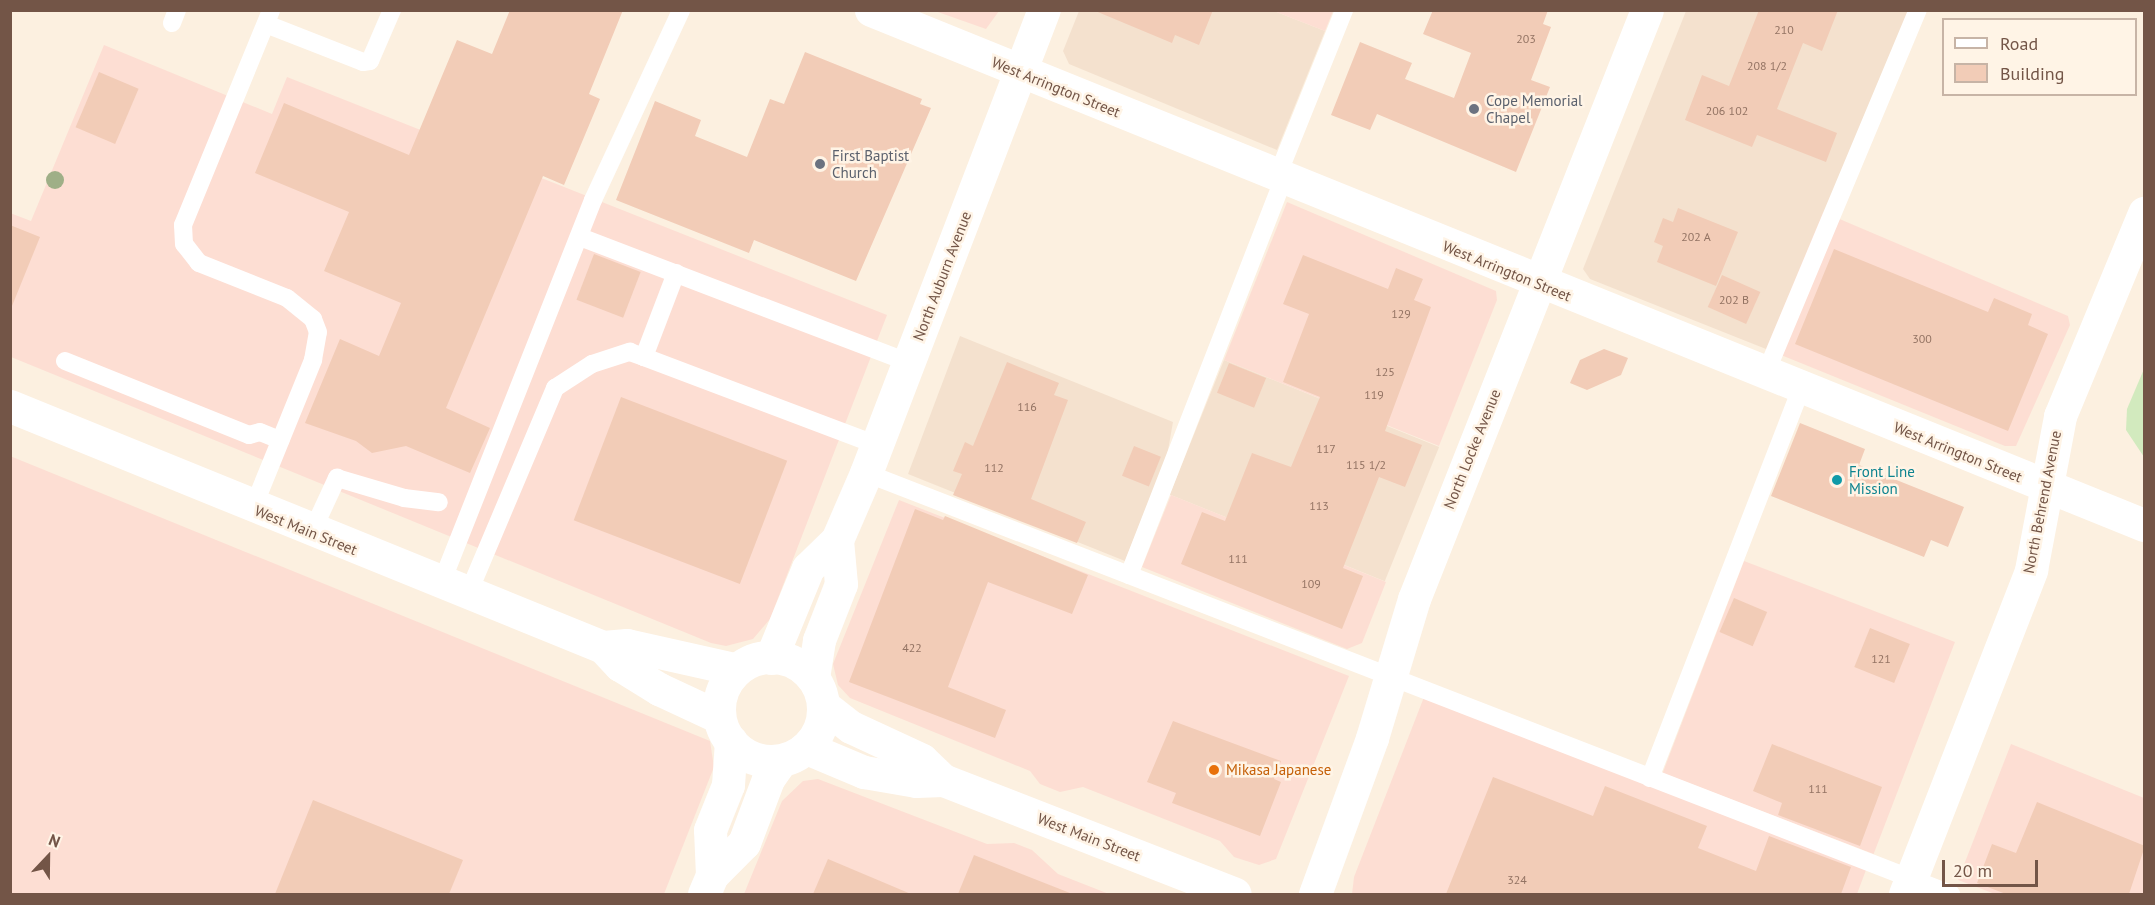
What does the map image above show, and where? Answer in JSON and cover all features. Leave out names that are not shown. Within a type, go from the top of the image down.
[{"type":"street","name":"West Arrington Street","points":[[871,10],[1280,179],[2047,488],[2145,525]]},
{"type":"street","name":"North Auburn Avenue","points":[[771,658],[808,568],[837,540],[871,459],[1044,10]]},
{"type":"street","name":"North Locke Avenue","points":[[1315,894],[1391,677],[1414,599],[1647,10]]},
{"type":"street","name":"North Behrend Avenue","points":[[1908,887],[2031,570],[2047,488],[2052,441],[2060,416],[2145,213]]},
{"type":"street","name":"West Main Street","points":[[10,406],[312,532],[603,647],[620,665],[724,729]]},
{"type":"street","name":"North Auburn Avenue","points":[[818,692],[819,640],[841,584],[837,540]]},
{"type":"street","name":"West Main Street","points":[[603,647],[627,645],[734,669]]},
{"type":"street","points":[[708,885],[710,830],[728,785],[724,729],[724,683],[734,669],[746,661],[771,658],[786,661],[818,692],[809,749],[780,762],[763,761],[724,729]]},
{"type":"street","name":"West Main Street","points":[[818,692],[851,726],[921,760],[942,780],[1235,894]]},
{"type":"street","name":"West Main Street","points":[[809,749],[864,772],[916,781],[942,780]]},
{"type":"street","points":[[708,885],[744,843],[768,779],[780,762]]},
{"type":"lane","points":[[253,508],[313,360],[318,332],[313,319],[287,298],[199,263],[184,244],[183,225],[268,17],[363,62],[370,61],[392,10]]},
{"type":"lane","points":[[454,589],[580,237],[681,10]]},
{"type":"lane","points":[[1129,576],[1344,10]]},
{"type":"lane","points":[[1765,375],[1918,10]]},
{"type":"lane","points":[[580,237],[908,363]]},
{"type":"lane","points":[[644,357],[676,273]]},
{"type":"lane","points":[[454,589],[555,388],[592,364],[630,352],[1129,576],[1650,778],[1908,887],[1951,894]]},
{"type":"lane","points":[[65,360],[249,435],[260,432],[280,440]]},
{"type":"lane","points":[[1650,778],[1801,389]]},
{"type":"lane","points":[[312,532],[337,478],[404,498],[440,502]]},
{"type":"shaded area","points":[[935,11],[999,11],[986,29]]},
{"type":"shaded area","points":[[1079,11],[1274,11],[1325,31],[1277,150],[1069,64],[1063,51]]},
{"type":"shaded area","points":[[1274,11],[1333,11],[1325,31]]},
{"type":"shaded area","points":[[1686,11],[1910,11],[1766,349],[1590,279],[1583,269]]},
{"type":"shaded area","points":[[104,45],[272,114],[287,77],[887,315],[770,619],[753,639],[726,646],[711,643],[11,357],[10,213],[31,221]]},
{"type":"shaded area","points":[[1287,202],[1496,291],[1497,300],[1439,446],[1224,360]]},
{"type":"shaded area","points":[[1823,212],[2068,316],[2070,325],[2016,446],[2005,446],[1766,349]]},
{"type":"shaded area","points":[[960,336],[1173,422],[1167,456],[1125,561],[908,474]]},
{"type":"shaded area","points":[[1224,360],[1439,447],[1385,581],[1170,494]]},
{"type":"shaded area","points":[[10,456],[710,741],[714,767],[664,894],[11,894]]},
{"type":"shaded area","points":[[1171,495],[1386,582],[1362,643],[1347,649],[1142,567]]},
{"type":"shaded area","points":[[899,500],[1349,676],[1276,859],[1259,865],[1234,857],[1220,841],[1083,787],[1060,792],[1040,784],[1030,771],[850,698],[838,685],[833,664]]},
{"type":"shaded area","points":[[1744,561],[1955,642],[1874,854],[1663,773]]},
{"type":"shaded area","points":[[1424,697],[1866,870],[1857,894],[1352,894],[1354,877]]},
{"type":"shaded area","points":[[2011,744],[2144,798],[2144,894],[1995,894],[1958,880]]},
{"type":"shaded area","points":[[818,779],[987,844],[1014,843],[1032,850],[1058,874],[1109,894],[744,894],[782,801],[803,781]]},
{"type":"green space","points":[[2144,369],[2144,457],[2126,430],[2127,409]]},
{"type":"building","points":[[510,10],[623,10],[589,94],[600,99],[564,185],[543,176],[446,408],[490,428],[470,473],[406,446],[372,453],[356,441],[305,423],[340,339],[379,356],[401,303],[324,271],[349,212],[255,173],[284,103],[409,155],[457,40],[492,54]]},
{"type":"building","points":[[1093,10],[1213,10],[1199,45],[1175,35],[1172,43]]},
{"type":"building","name":"Cope Memorial Chapel","points":[[1433,10],[1548,10],[1543,24],[1551,27],[1531,80],[1550,87],[1516,172],[1377,114],[1370,130],[1331,115],[1360,42],[1412,63],[1405,79],[1454,98],[1471,53],[1423,34]]},
{"type":"building","points":[[1759,10],[1838,10],[1822,51],[1803,43],[1777,109],[1837,133],[1826,162],[1757,135],[1752,147],[1685,120],[1702,75],[1729,86]]},
{"type":"building","name":"First Baptist Church","points":[[805,52],[922,99],[920,104],[931,108],[856,281],[754,240],[749,253],[616,200],[655,101],[701,120],[695,136],[747,157],[770,99],[784,104]]},
{"type":"building","points":[[99,72],[139,89],[115,144],[76,127]]},
{"type":"building","points":[[1678,208],[1738,232],[1716,286],[1657,262],[1663,246],[1654,242],[1663,218],[1673,222]]},
{"type":"building","points":[[10,225],[40,237],[12,306],[10,306]]},
{"type":"building","points":[[1834,249],[1988,312],[1994,298],[2032,314],[2028,325],[2048,334],[2008,431],[1795,344]]},
{"type":"building","points":[[594,254],[641,272],[623,318],[576,300]]},
{"type":"building","points":[[1303,255],[1388,289],[1396,268],[1423,279],[1414,300],[1431,307],[1385,431],[1422,445],[1405,487],[1379,477],[1343,568],[1363,576],[1342,629],[1181,564],[1202,512],[1225,521],[1252,453],[1291,467],[1320,397],[1283,382],[1309,314],[1283,304]]},
{"type":"building","points":[[1722,275],[1760,292],[1746,324],[1708,307]]},
{"type":"building","points":[[1604,349],[1628,358],[1621,375],[1587,390],[1570,383],[1580,360]]},
{"type":"building","points":[[1007,362],[1059,383],[1054,395],[1068,400],[1031,499],[1086,522],[1077,543],[953,495],[962,474],[953,471],[965,442],[973,446]]},
{"type":"building","points":[[1229,363],[1266,378],[1254,408],[1217,393]]},
{"type":"building","points":[[621,397],[787,461],[740,584],[574,520]]},
{"type":"building","name":"Front Line Mission","points":[[1800,423],[1865,449],[1859,465],[1964,507],[1948,547],[1931,540],[1924,557],[1771,496]]},
{"type":"building","points":[[1134,446],[1161,457],[1149,487],[1122,476]]},
{"type":"building","points":[[915,509],[943,520],[945,516],[1088,575],[1072,614],[988,582],[948,687],[1006,710],[995,738],[849,682]]},
{"type":"building","points":[[1734,598],[1767,612],[1753,646],[1720,632]]},
{"type":"building","points":[[1870,628],[1910,644],[1894,683],[1854,667]]},
{"type":"building","name":"Mikasa Japanese","points":[[1173,721],[1281,761],[1274,779],[1281,782],[1260,836],[1172,803],[1176,793],[1147,782]]},
{"type":"building","points":[[1772,744],[1882,787],[1860,846],[1778,815],[1782,803],[1753,791]]},
{"type":"building","points":[[1493,777],[1593,816],[1605,786],[1707,826],[1698,848],[1756,871],[1769,836],[1851,867],[1841,894],[1446,894]]},
{"type":"building","points":[[313,800],[463,860],[449,894],[275,894]]},
{"type":"building","points":[[2037,802],[2145,846],[2129,894],[2006,894],[1977,883],[1992,844],[2016,853]]},
{"type":"building","points":[[974,855],[1070,893],[1070,894],[958,894]]},
{"type":"building","points":[[828,859],[911,894],[813,894]]},
{"type":"place","name":"Cope Memorial Chapel","points":[[1474,109]]},
{"type":"place","name":"First Baptist Church","points":[[820,164]]},
{"type":"place","name":"Front Line Mission","points":[[1837,480]]},
{"type":"place","name":"Mikasa Japanese","points":[[1214,770]]}]
